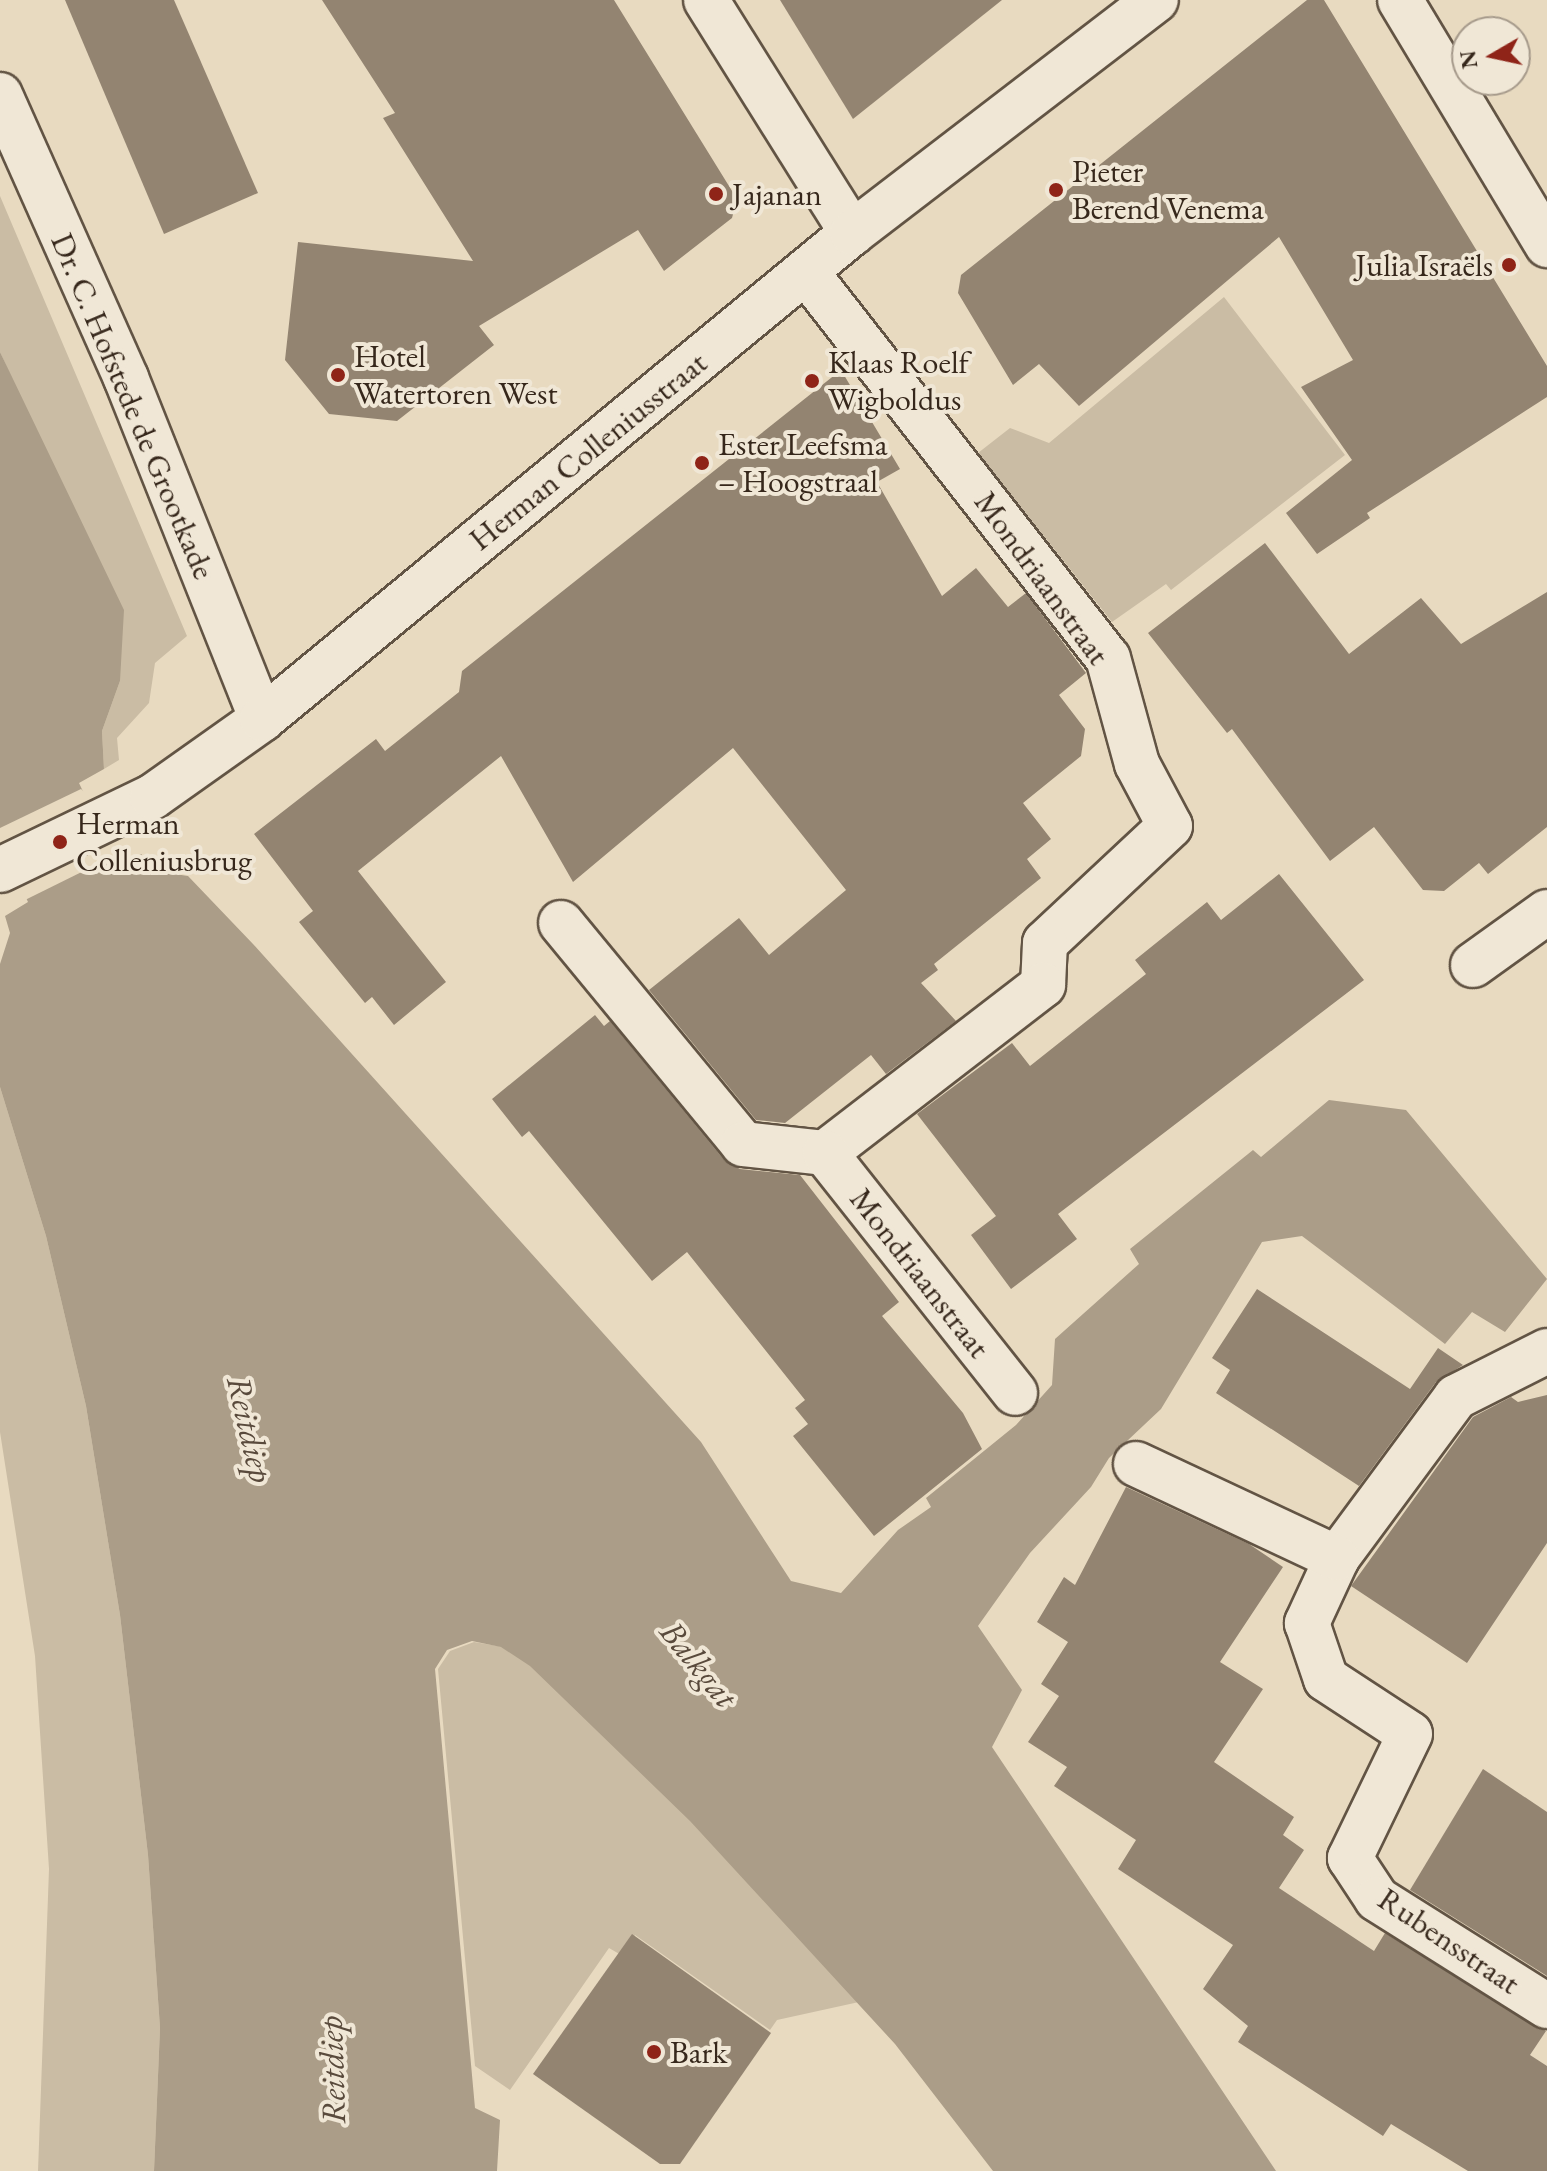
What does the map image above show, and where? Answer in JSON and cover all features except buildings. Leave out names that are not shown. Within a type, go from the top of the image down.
[{"type":"street","points":[[706,0],[852,233]]},
{"type":"street","name":"Herman Colleniusstraat","points":[[0,870],[152,797],[262,719],[852,233],[1156,0]]},
{"type":"street","points":[[1400,0],[1547,245]]},
{"type":"street","name":"Dr. C. Hofstede de Grootkade","points":[[0,95],[126,378],[262,719]]},
{"type":"street","name":"Mondriaanstraat","points":[[806,272],[1108,658],[1137,764],[1170,826],[1045,943],[1043,985],[825,1153],[1015,1393]]},
{"type":"street","points":[[1473,965],[1547,912]]},
{"type":"street","points":[[561,923],[743,1144],[825,1153]]},
{"type":"street","name":"Rubensstraat","points":[[1547,1351],[1456,1397],[1337,1558],[1307,1623],[1326,1679],[1410,1734],[1350,1858],[1377,1899],[1547,2006]]},
{"type":"street","points":[[1136,1464],[1337,1558]]},
{"type":"shaded area","points":[[0,196],[187,636],[155,663],[149,703],[117,738],[119,760],[104,769],[102,731],[120,681],[39,439],[0,352]]},
{"type":"shaded area","points":[[1224,297],[1345,455],[1171,590],[1166,584],[1112,622],[978,453],[1010,428],[1049,443]]},
{"type":"shaded area","points":[[0,1087],[46,1236],[86,1406],[120,1615],[148,1855],[160,2028],[154,2171],[38,2171],[49,1869],[35,1656],[0,1432]]},
{"type":"shaded area","points":[[474,1642],[504,1647],[533,1667],[693,1822],[859,2002],[777,2020],[770,2030],[635,1935],[621,1955],[609,1948],[510,2090],[475,2066],[438,1669],[450,1651]]},
{"type":"water","points":[[0,352],[124,610],[120,681],[102,731],[104,769],[79,783],[117,863],[142,854],[135,868],[188,876],[253,944],[701,1442],[791,1581],[841,1593],[898,1530],[931,1507],[926,1498],[1016,1425],[1052,1385],[1055,1339],[1139,1264],[1130,1249],[1253,1150],[1261,1157],[1329,1100],[1406,1110],[1547,1279],[1505,1332],[1472,1312],[1445,1344],[1302,1236],[1262,1242],[1161,1409],[1109,1458],[1091,1487],[1030,1553],[978,1626],[1022,1690],[992,1747],[1276,2171],[993,2171],[895,2044],[690,1821],[530,1666],[501,1647],[472,1641],[447,1650],[435,1669],[475,2108],[500,2120],[497,2171],[154,2171],[160,2028],[148,1855],[120,1615],[86,1406],[46,1236],[0,1087],[0,964],[10,933],[5,916],[28,902],[0,842]]},
{"type":"pier","name":"Herman Colleniusbrug","points":[[81,789],[90,797],[114,856],[23,901],[0,849],[0,828]]},
{"type":"place","name":"Pieter Berend Venema","points":[[1056,190]]},
{"type":"place","name":"Jajanan","points":[[716,194]]},
{"type":"place","name":"Julia Israëls","points":[[1509,265]]},
{"type":"place","name":"Hotel Watertoren West","points":[[338,375]]},
{"type":"place","name":"Klaas Roelf Wigboldus","points":[[812,381]]},
{"type":"place","name":"Ester Leefsma – Hoogstraal","points":[[702,463]]},
{"type":"place","name":"Herman Colleniusbrug","points":[[60,842]]},
{"type":"place","name":"Bark","points":[[654,2052]]},
{"type":"water label","name":"Reitdiep","points":[[250,1429]]},
{"type":"water label","name":"Balkgat","points":[[699,1664]]},
{"type":"water label","name":"Reitdiep","points":[[332,2070]]}]
